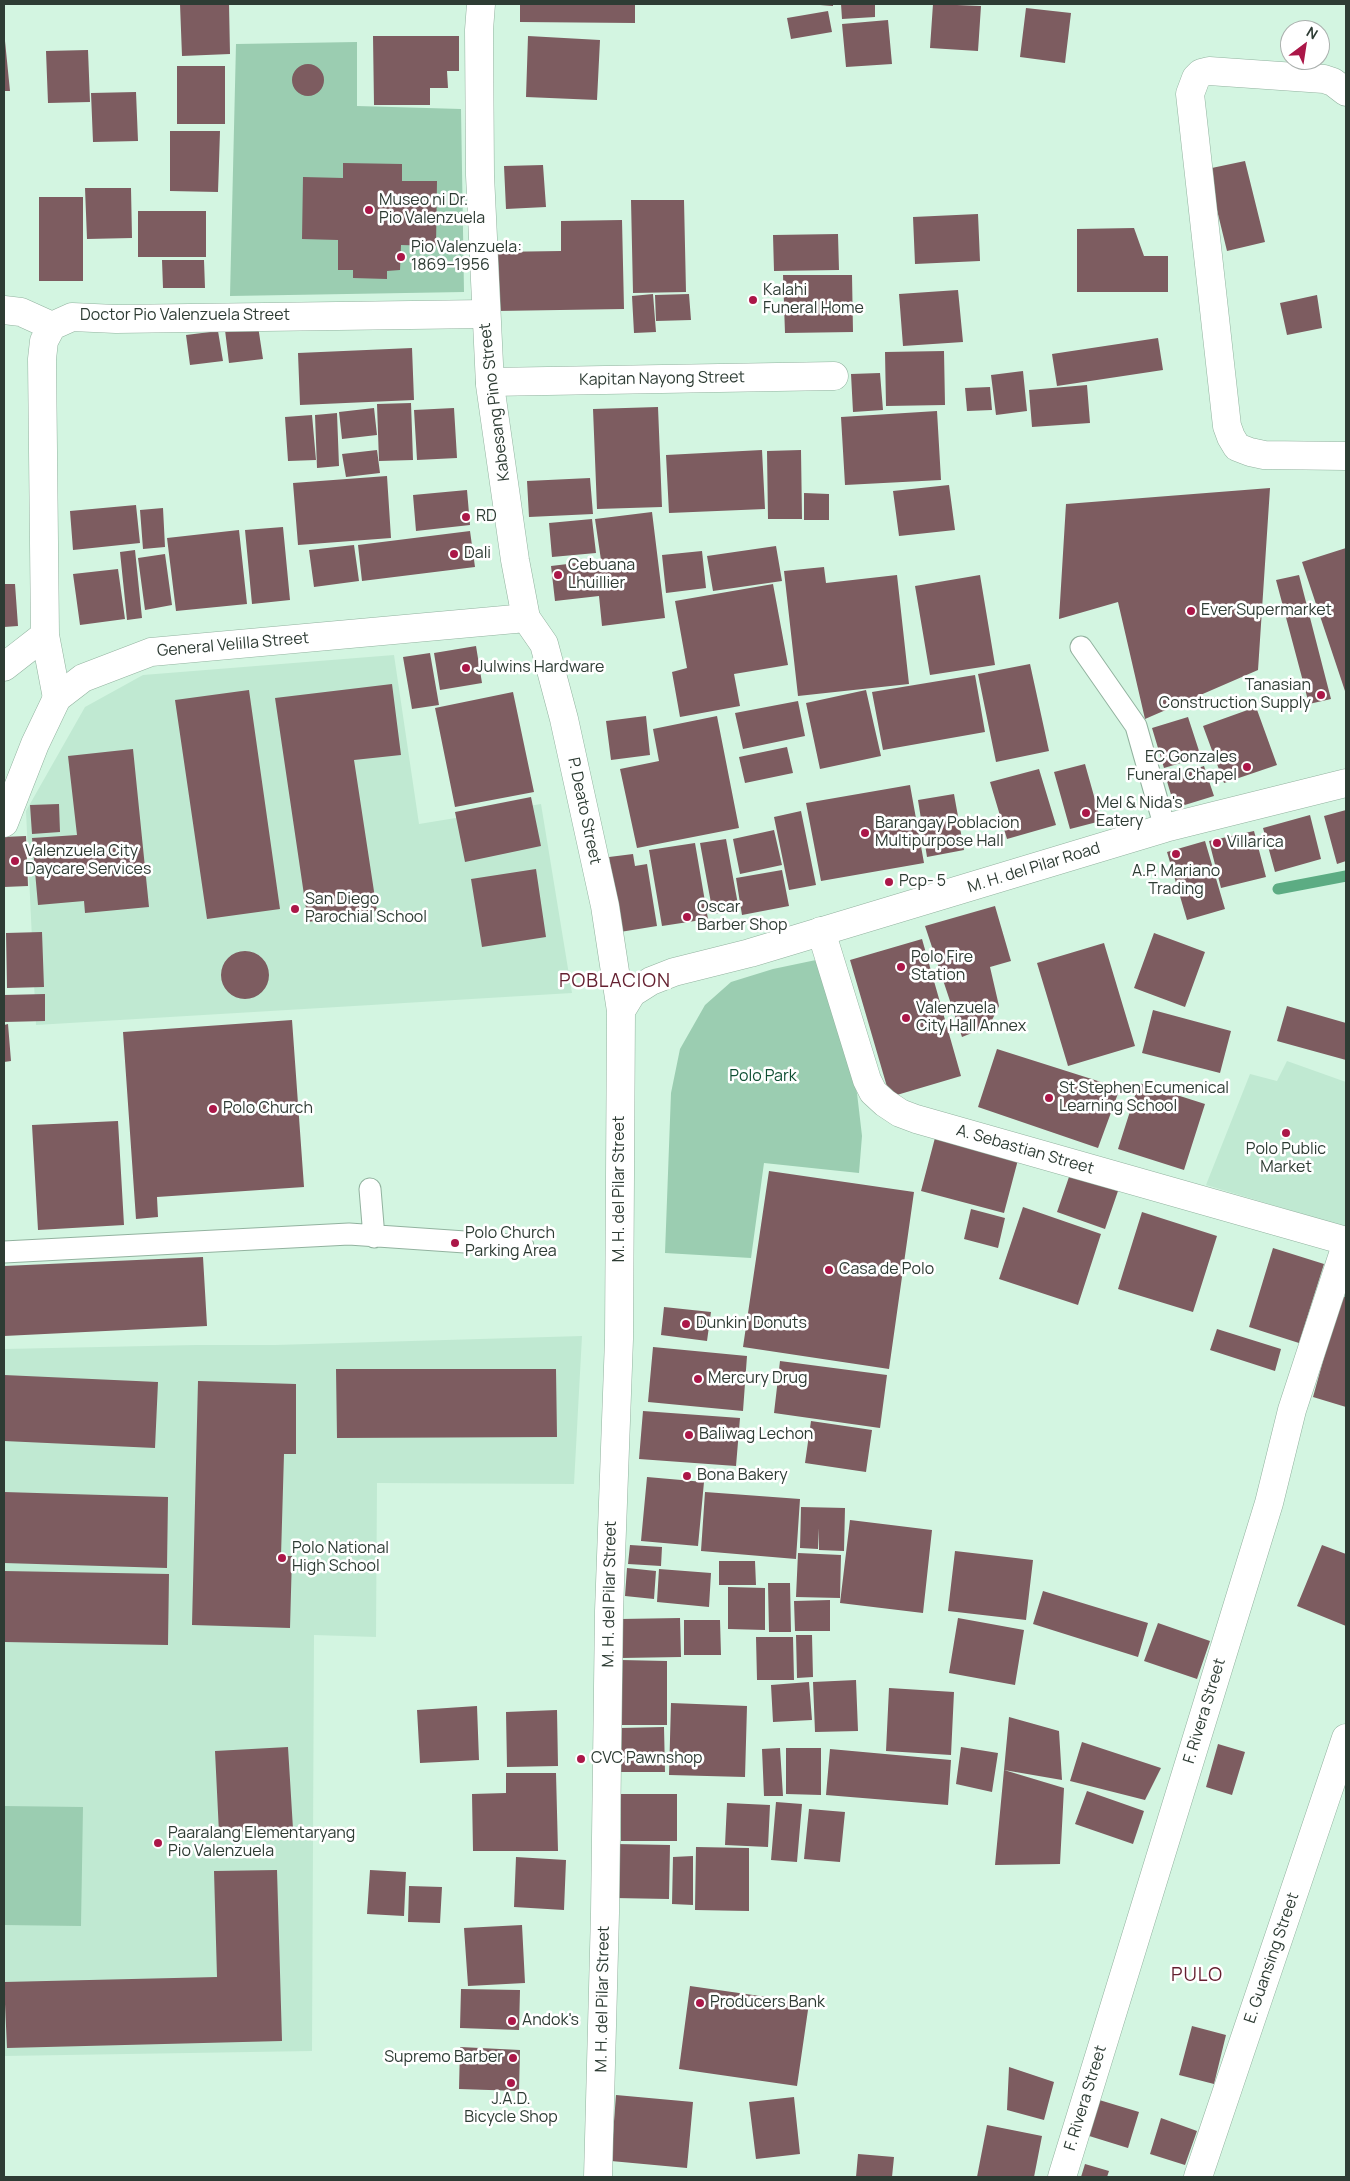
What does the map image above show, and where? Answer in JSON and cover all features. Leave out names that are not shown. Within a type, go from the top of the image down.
[{"type":"street","name":"Kabesang Pino Street","points":[[481,4],[479,30],[480,175],[485,314],[490,382],[515,560],[526,618]]},
{"type":"street","points":[[1346,92],[1333,82],[1324,79],[1209,72],[1201,73],[1196,78],[1190,94],[1227,426],[1231,437],[1237,446],[1264,455],[1346,456]]},
{"type":"street","points":[[4,310],[22,312],[52,326],[44,342],[42,359],[45,635],[57,698]]},
{"type":"street","name":"Doctor Pio Valenzuela Street","points":[[52,326],[72,317],[116,319],[485,314]]},
{"type":"street","name":"Kapitan Nayong Street","points":[[490,382],[834,376]]},
{"type":"street","name":"General Velilla Street","points":[[4,823],[35,744],[57,698],[83,678],[151,652],[526,618]]},
{"type":"street","name":"P. Deato Street","points":[[526,618],[544,644],[564,719],[605,906],[621,1011]]},
{"type":"street","points":[[4,667],[45,635]]},
{"type":"street","name":"M. H. del Pilar Road","points":[[621,1011],[632,993],[650,981],[674,972],[750,952],[1165,828],[1346,783]]},
{"type":"street","name":"A. Sebastian Street","points":[[821,930],[867,1080],[873,1092],[879,1098],[900,1113],[916,1120],[1346,1241]]},
{"type":"street","name":"M. H. del Pilar Street","points":[[598,2177],[609,1611],[620,1339],[621,1011]]},
{"type":"street","name":"F. Rivera Street","points":[[1062,2177],[1268,1503],[1292,1410],[1346,1245]]},
{"type":"street","name":"E. Guansing Street","points":[[1198,2177],[1346,1738]]},
{"type":"lane","points":[[1082,647],[1136,726],[1165,828]]},
{"type":"lane","points":[[370,1189],[374,1237]]},
{"type":"lane","points":[[4,1252],[349,1234],[523,1246]]},
{"type":"shaded area","name":"San Diego Parochial School","points":[[394,655],[419,824],[541,804],[572,993],[36,1025],[26,811],[85,707],[143,675]]},
{"type":"shaded area","name":"Polo Public Market","points":[[1287,1061],[1346,1082],[1346,1227],[1206,1185],[1250,1074],[1277,1081]]},
{"type":"shaded area","name":"Paaralang Elementaryang Pio Valenzuela","points":[[582,1336],[574,1484],[377,1483],[376,1637],[314,1635],[312,2051],[4,2056],[4,1349],[275,1345]]},
{"type":"green space","name":"Museo ni Dr. Pio Valenzuela","points":[[357,42],[357,106],[461,109],[464,292],[230,296],[236,44]]},
{"type":"green space","name":"Polo Park","points":[[816,960],[857,1093],[862,1136],[859,1173],[764,1163],[751,1258],[665,1253],[671,1093],[680,1049],[705,1005],[731,982],[773,969]]},
{"type":"green space","points":[[4,1806],[83,1807],[81,1926],[4,1925]]},
{"type":"building","points":[[180,4],[229,4],[230,54],[182,56]]},
{"type":"building","points":[[520,4],[635,4],[635,23],[520,22]]},
{"type":"building","points":[[833,4],[833,6],[820,5]]},
{"type":"building","points":[[841,4],[875,4],[875,17],[842,19]]},
{"type":"building","points":[[933,4],[981,6],[978,51],[930,48]]},
{"type":"building","points":[[1026,8],[1071,13],[1065,63],[1020,57]]},
{"type":"building","points":[[828,11],[832,32],[791,39],[787,18]]},
{"type":"building","points":[[888,20],[892,64],[846,67],[842,24]]},
{"type":"building","points":[[4,31],[10,91],[4,91]]},
{"type":"building","points":[[373,36],[459,36],[459,71],[447,71],[448,88],[430,88],[430,105],[374,105]]},
{"type":"building","points":[[528,36],[600,40],[597,100],[526,97]]},
{"type":"building","points":[[88,50],[90,102],[48,103],[46,51]]},
{"type":"building","points":[[308,64],[320,68],[324,80],[320,92],[308,96],[296,92],[292,80],[296,68]]},
{"type":"building","points":[[177,66],[225,66],[225,124],[177,124]]},
{"type":"building","points":[[136,92],[138,141],[93,142],[91,93]]},
{"type":"building","points":[[170,131],[220,131],[218,192],[170,191]]},
{"type":"building","points":[[1245,161],[1265,242],[1227,251],[1207,169]]},
{"type":"building","name":"Museo ni Dr. Pio Valenzuela","points":[[343,163],[402,164],[402,181],[437,181],[436,246],[401,245],[400,270],[387,271],[387,279],[353,278],[353,270],[338,270],[338,240],[302,239],[303,177],[343,178]]},
{"type":"building","points":[[543,165],[546,207],[506,209],[504,166]]},
{"type":"building","points":[[85,188],[131,188],[132,238],[87,239]]},
{"type":"building","points":[[39,197],[83,197],[83,281],[39,281]]},
{"type":"building","points":[[631,200],[684,200],[686,292],[633,293]]},
{"type":"building","points":[[138,211],[206,211],[206,257],[138,257]]},
{"type":"building","points":[[978,214],[980,261],[915,264],[913,217]]},
{"type":"building","points":[[622,220],[624,309],[496,311],[495,252],[561,251],[561,221]]},
{"type":"building","points":[[1134,228],[1144,256],[1168,256],[1168,292],[1077,292],[1077,229]]},
{"type":"building","points":[[838,234],[839,270],[774,271],[773,235]]},
{"type":"building","points":[[162,260],[204,260],[205,288],[163,288]]},
{"type":"building","points":[[783,275],[852,275],[853,332],[785,333]]},
{"type":"building","points":[[958,290],[963,342],[903,346],[899,294]]},
{"type":"building","points":[[653,294],[656,332],[634,333],[632,296]]},
{"type":"building","points":[[689,294],[691,320],[656,321],[655,295]]},
{"type":"building","points":[[1317,295],[1322,328],[1287,335],[1280,303]]},
{"type":"building","points":[[258,326],[263,359],[229,363],[225,330]]},
{"type":"building","points":[[218,331],[223,361],[190,365],[186,335]]},
{"type":"building","points":[[1158,338],[1163,370],[1057,386],[1052,354]]},
{"type":"building","points":[[412,348],[414,400],[300,405],[298,353]]},
{"type":"building","points":[[944,351],[945,405],[886,406],[885,352]]},
{"type":"building","points":[[1023,371],[1027,411],[996,415],[991,375]]},
{"type":"building","points":[[880,373],[883,410],[853,412],[851,374]]},
{"type":"building","points":[[1087,385],[1090,423],[1032,427],[1029,390]]},
{"type":"building","points":[[990,387],[992,410],[967,411],[965,388]]},
{"type":"building","points":[[411,403],[413,460],[379,461],[377,404]]},
{"type":"building","points":[[658,407],[662,507],[597,509],[593,409]]},
{"type":"building","points":[[374,408],[377,435],[342,439],[339,412]]},
{"type":"building","points":[[454,408],[457,458],[417,460],[414,410]]},
{"type":"building","points":[[937,411],[941,480],[845,485],[841,417]]},
{"type":"building","points":[[337,413],[339,466],[317,468],[315,415]]},
{"type":"building","points":[[312,415],[316,460],[288,461],[285,417]]},
{"type":"building","points":[[377,450],[380,473],[346,477],[342,454]]},
{"type":"building","points":[[762,450],[765,509],[669,513],[666,455]]},
{"type":"building","points":[[801,450],[802,519],[768,519],[767,451]]},
{"type":"building","points":[[387,476],[391,538],[298,545],[293,483]]},
{"type":"building","points":[[590,478],[593,514],[529,517],[527,481]]},
{"type":"building","points":[[949,485],[955,530],[899,536],[893,491]]},
{"type":"building","name":"Ever Supermarket","points":[[1270,488],[1258,670],[1145,719],[1118,602],[1059,619],[1066,504]]},
{"type":"building","points":[[467,490],[470,525],[416,531],[413,495]]},
{"type":"building","points":[[804,493],[829,494],[829,520],[804,520]]},
{"type":"building","points":[[136,505],[140,543],[73,550],[70,511]]},
{"type":"building","points":[[163,508],[165,547],[143,549],[140,510]]},
{"type":"building","points":[[652,512],[665,618],[602,626],[599,596],[555,601],[551,566],[601,560],[595,519]]},
{"type":"building","points":[[592,519],[596,553],[552,557],[549,523]]},
{"type":"building","points":[[283,527],[290,600],[252,604],[245,530]]},
{"type":"building","points":[[239,530],[247,604],[176,611],[167,538]]},
{"type":"building","points":[[470,531],[475,567],[362,581],[358,545]]},
{"type":"building","points":[[354,545],[359,581],[314,587],[309,550]]},
{"type":"building","points":[[776,546],[782,581],[713,591],[707,556]]},
{"type":"building","points":[[1346,548],[1346,694],[1302,562]]},
{"type":"building","points":[[135,550],[142,618],[127,620],[120,552]]},
{"type":"building","points":[[702,551],[706,588],[666,593],[662,555]]},
{"type":"building","points":[[165,554],[172,605],[145,610],[138,558]]},
{"type":"building","points":[[824,567],[826,583],[897,575],[909,684],[798,696],[784,571]]},
{"type":"building","points":[[118,569],[125,619],[80,625],[73,574]]},
{"type":"building","points":[[980,575],[995,665],[930,675],[915,586]]},
{"type":"building","points":[[1299,575],[1331,699],[1309,704],[1276,580]]},
{"type":"building","points":[[4,584],[15,584],[18,626],[4,627]]},
{"type":"building","points":[[773,584],[788,665],[734,674],[740,706],[680,717],[672,672],[687,668],[675,601]]},
{"type":"building","points":[[476,646],[482,683],[440,690],[434,653]]},
{"type":"building","points":[[430,653],[439,705],[412,709],[403,657]]},
{"type":"building","points":[[1030,664],[1049,751],[996,762],[978,674]]},
{"type":"building","points":[[975,675],[985,732],[883,750],[872,692]]},
{"type":"building","points":[[392,684],[401,755],[354,760],[377,911],[308,922],[275,698]]},
{"type":"building","points":[[249,690],[280,909],[207,919],[175,700]]},
{"type":"building","points":[[866,690],[881,756],[820,769],[806,703]]},
{"type":"building","points":[[513,692],[534,792],[455,807],[435,708]]},
{"type":"building","points":[[798,701],[805,736],[743,749],[735,713]]},
{"type":"building","points":[[1256,707],[1277,765],[1224,783],[1203,726]]},
{"type":"building","points":[[646,716],[650,755],[611,760],[606,721]]},
{"type":"building","points":[[717,716],[739,828],[637,848],[620,769],[659,761],[653,729]]},
{"type":"building","points":[[1188,717],[1201,757],[1164,768],[1152,728]]},
{"type":"building","points":[[787,747],[793,773],[745,783],[739,757]]},
{"type":"building","points":[[133,749],[149,907],[85,913],[84,901],[38,905],[32,838],[77,835],[68,756]]},
{"type":"building","points":[[1085,764],[1101,821],[1070,829],[1054,772]]},
{"type":"building","points":[[1204,766],[1214,796],[1175,808],[1166,778]]},
{"type":"building","points":[[1039,769],[1056,825],[1007,839],[990,782]]},
{"type":"building","name":"Barangay Poblacion Multipurpose Hall","points":[[910,785],[924,863],[821,881],[806,803]]},
{"type":"building","points":[[954,794],[964,850],[927,857],[918,800]]},
{"type":"building","points":[[531,797],[541,846],[465,862],[455,812]]},
{"type":"building","points":[[59,804],[60,832],[32,834],[30,805]]},
{"type":"building","points":[[1346,810],[1346,861],[1337,864],[1324,816]]},
{"type":"building","points":[[801,811],[816,885],[789,890],[774,817]]},
{"type":"building","points":[[1310,815],[1321,859],[1275,872],[1263,828]]},
{"type":"building","points":[[774,830],[782,865],[740,874],[733,839]]},
{"type":"building","points":[[1254,831],[1266,877],[1221,888],[1209,841]]},
{"type":"building","name":"Valenzuela City Daycare Services","points":[[26,836],[28,886],[4,887],[4,837]]},
{"type":"building","points":[[726,839],[739,910],[713,914],[700,843]]},
{"type":"building","points":[[1205,841],[1225,909],[1187,920],[1167,852]]},
{"type":"building","points":[[695,843],[708,919],[662,926],[649,850]]},
{"type":"building","points":[[633,854],[635,866],[647,864],[657,926],[620,932],[609,857]]},
{"type":"building","points":[[536,869],[546,937],[482,947],[471,879]]},
{"type":"building","points":[[782,870],[789,906],[742,915],[736,878]]},
{"type":"building","points":[[995,906],[1011,961],[990,967],[999,1006],[989,1026],[962,1037],[925,926]]},
{"type":"building","points":[[42,932],[44,987],[7,988],[6,933]]},
{"type":"building","points":[[1154,933],[1205,952],[1185,1007],[1134,988]]},
{"type":"building","name":"Valenzuela City Hall Annex","points":[[922,939],[961,1076],[890,1097],[850,960]]},
{"type":"building","points":[[1104,943],[1135,1046],[1068,1066],[1037,963]]},
{"type":"building","points":[[240,951],[250,951],[259,955],[265,961],[268,966],[268,984],[259,995],[250,999],[240,999],[231,995],[225,989],[221,980],[221,970],[225,961],[231,955]]},
{"type":"building","points":[[45,994],[45,1021],[4,1022],[4,995]]},
{"type":"building","points":[[1287,1006],[1346,1023],[1346,1060],[1277,1041]]},
{"type":"building","points":[[1153,1010],[1231,1031],[1220,1073],[1142,1053]]},
{"type":"building","name":"Polo Church","points":[[292,1020],[304,1187],[157,1197],[158,1217],[136,1219],[123,1032]]},
{"type":"building","points":[[8,1024],[11,1061],[4,1062],[4,1025]]},
{"type":"building","name":"St Stephen Ecumenical Learning School","points":[[997,1049],[1120,1088],[1098,1148],[978,1107]]},
{"type":"building","points":[[1139,1083],[1205,1104],[1184,1170],[1118,1149]]},
{"type":"building","points":[[118,1121],[124,1225],[38,1230],[32,1125]]},
{"type":"building","points":[[936,1134],[1019,1156],[1004,1213],[921,1191]]},
{"type":"building","name":"Casa de Polo","points":[[769,1171],[914,1192],[889,1369],[743,1347]]},
{"type":"building","points":[[1070,1174],[1118,1191],[1105,1229],[1057,1212]]},
{"type":"building","points":[[1023,1207],[1101,1234],[1078,1305],[999,1279]]},
{"type":"building","points":[[971,1209],[1005,1218],[998,1248],[964,1239]]},
{"type":"building","points":[[1142,1212],[1217,1236],[1193,1312],[1118,1289]]},
{"type":"building","points":[[1273,1248],[1324,1264],[1299,1343],[1249,1327]]},
{"type":"building","points":[[203,1257],[207,1326],[4,1336],[4,1266]]},
{"type":"building","points":[[1341,1296],[1346,1297],[1346,1407],[1313,1397]]},
{"type":"building","name":"Dunkin' Donuts","points":[[664,1307],[711,1312],[707,1341],[661,1335]]},
{"type":"building","points":[[1217,1329],[1281,1349],[1275,1371],[1210,1350]]},
{"type":"building","name":"Mercury Drug","points":[[653,1347],[747,1356],[743,1411],[648,1402]]},
{"type":"building","points":[[780,1361],[887,1375],[880,1428],[774,1413]]},
{"type":"building","points":[[336,1369],[556,1369],[557,1437],[337,1438]]},
{"type":"building","points":[[4,1375],[158,1382],[155,1448],[4,1441]]},
{"type":"building","points":[[198,1381],[296,1384],[296,1454],[284,1454],[281,1556],[292,1556],[290,1628],[192,1625]]},
{"type":"building","points":[[643,1411],[740,1418],[736,1466],[639,1459]]},
{"type":"building","points":[[811,1421],[872,1430],[866,1472],[805,1463]]},
{"type":"building","points":[[647,1477],[704,1482],[698,1546],[641,1541]]},
{"type":"building","points":[[4,1492],[168,1497],[167,1568],[4,1563]]},
{"type":"building","points":[[705,1492],[800,1499],[796,1559],[701,1551]]},
{"type":"building","points":[[801,1507],[845,1508],[844,1551],[819,1550],[819,1528],[818,1549],[800,1548]]},
{"type":"building","points":[[850,1520],[932,1530],[923,1613],[840,1603]]},
{"type":"building","points":[[630,1545],[662,1547],[661,1566],[628,1564]]},
{"type":"building","points":[[1322,1545],[1346,1554],[1346,1626],[1297,1606]]},
{"type":"building","points":[[955,1551],[1033,1560],[1026,1620],[948,1611]]},
{"type":"building","points":[[798,1553],[841,1555],[840,1598],[796,1597]]},
{"type":"building","points":[[719,1561],[755,1561],[756,1585],[719,1585]]},
{"type":"building","points":[[627,1568],[656,1571],[654,1599],[625,1596]]},
{"type":"building","points":[[659,1569],[711,1573],[709,1607],[657,1602]]},
{"type":"building","points":[[4,1571],[169,1574],[168,1645],[4,1642]]},
{"type":"building","points":[[768,1583],[790,1583],[791,1632],[769,1632]]},
{"type":"building","points":[[728,1587],[765,1588],[765,1630],[728,1629]]},
{"type":"building","points":[[1043,1591],[1148,1623],[1138,1657],[1033,1624]]},
{"type":"building","points":[[830,1600],[830,1631],[795,1631],[794,1601]]},
{"type":"building","points":[[680,1618],[681,1657],[621,1658],[621,1619]]},
{"type":"building","points":[[958,1618],[1024,1630],[1015,1685],[949,1673]]},
{"type":"building","points":[[684,1620],[720,1620],[721,1655],[684,1655]]},
{"type":"building","points":[[1158,1623],[1210,1641],[1197,1679],[1144,1661]]},
{"type":"building","points":[[796,1635],[812,1635],[813,1677],[797,1678]]},
{"type":"building","points":[[756,1637],[793,1637],[794,1680],[757,1680]]},
{"type":"building","points":[[621,1660],[667,1661],[667,1725],[620,1725]]},
{"type":"building","points":[[856,1680],[858,1731],[815,1732],[813,1682]]},
{"type":"building","points":[[809,1682],[812,1720],[773,1722],[771,1685]]},
{"type":"building","points":[[889,1688],[954,1692],[951,1755],[886,1751]]},
{"type":"building","points":[[671,1703],[747,1706],[745,1777],[669,1775]]},
{"type":"building","points":[[477,1706],[479,1760],[420,1763],[417,1710]]},
{"type":"building","points":[[557,1710],[558,1766],[507,1767],[506,1712]]},
{"type":"building","points":[[1009,1717],[1059,1731],[1062,1780],[1004,1770]]},
{"type":"building","points":[[664,1727],[665,1772],[621,1772],[620,1728]]},
{"type":"building","points":[[1082,1742],[1161,1768],[1145,1800],[1070,1781]]},
{"type":"building","points":[[1218,1744],[1245,1752],[1232,1795],[1206,1787]]},
{"type":"building","points":[[288,1747],[293,1829],[219,1833],[215,1751]]},
{"type":"building","points":[[961,1747],[998,1753],[992,1792],[956,1784]]},
{"type":"building","points":[[780,1748],[783,1796],[764,1796],[762,1749]]},
{"type":"building","points":[[786,1748],[821,1748],[821,1795],[786,1794]]},
{"type":"building","points":[[830,1749],[951,1760],[948,1805],[826,1795]]},
{"type":"building","points":[[1004,1770],[1064,1788],[1060,1864],[995,1865]]},
{"type":"building","points":[[506,1773],[556,1773],[558,1851],[473,1851],[472,1794],[506,1793]]},
{"type":"building","points":[[1087,1791],[1144,1811],[1133,1844],[1075,1824]]},
{"type":"building","points":[[621,1794],[677,1794],[677,1841],[621,1841]]},
{"type":"building","points":[[776,1802],[802,1804],[797,1862],[771,1860]]},
{"type":"building","points":[[727,1803],[770,1805],[768,1847],[725,1845]]},
{"type":"building","points":[[809,1809],[845,1812],[840,1862],[804,1859]]},
{"type":"building","points":[[615,1844],[670,1845],[669,1899],[614,1898]]},
{"type":"building","points":[[696,1847],[749,1848],[749,1911],[695,1910]]},
{"type":"building","points":[[693,1856],[693,1905],[672,1904],[673,1857]]},
{"type":"building","points":[[516,1857],[566,1860],[564,1910],[514,1907]]},
{"type":"building","points":[[277,1870],[282,2041],[7,2048],[4,1982],[217,1977],[214,1871]]},
{"type":"building","points":[[370,1870],[406,1872],[404,1916],[367,1914]]},
{"type":"building","points":[[409,1886],[442,1887],[440,1923],[408,1922]]},
{"type":"building","points":[[522,1925],[525,1983],[468,1986],[464,1928]]},
{"type":"building","points":[[690,1986],[809,2003],[797,2086],[679,2069]]},
{"type":"building","points":[[461,1989],[520,1990],[519,2030],[460,2028]]},
{"type":"building","points":[[1192,2026],[1226,2035],[1214,2084],[1179,2075]]},
{"type":"building","points":[[460,2047],[520,2050],[519,2091],[459,2089]]},
{"type":"building","points":[[1009,2067],[1054,2082],[1044,2120],[1007,2110]]},
{"type":"building","points":[[616,2095],[693,2102],[687,2168],[611,2161]]},
{"type":"building","points":[[794,2097],[800,2154],[756,2159],[749,2102]]},
{"type":"building","points":[[1096,2099],[1139,2112],[1128,2148],[1086,2135]]},
{"type":"building","points":[[1161,2118],[1197,2131],[1185,2165],[1150,2154]]},
{"type":"building","points":[[987,2125],[1042,2136],[1034,2177],[977,2177]]},
{"type":"building","points":[[858,2154],[894,2157],[892,2177],[856,2177]]},
{"type":"building","points":[[1085,2164],[1109,2171],[1107,2177],[1081,2177]]},
{"type":"waterway","points":[[1278,889],[1346,876]]},
{"type":"place","name":"Museo ni Dr. Pio Valenzuela","points":[[369,210]]},
{"type":"place","name":"Pio Valenzuela: 1869–1956","points":[[401,257]]},
{"type":"place","name":"Kalahi Funeral Home","points":[[753,300]]},
{"type":"place","name":"RD","points":[[466,517]]},
{"type":"place","name":"Dali","points":[[454,554]]},
{"type":"place","name":"Cebuana Lhuillier","points":[[558,575]]},
{"type":"place","name":"Ever Supermarket","points":[[1191,611]]},
{"type":"place","name":"Julwins Hardware","points":[[466,668]]},
{"type":"place","name":"Tanasian Construction Supply","points":[[1321,695]]},
{"type":"place","name":"EC Gonzales Funeral Chapel","points":[[1247,767]]},
{"type":"place","name":"Mel & Nida's Eatery","points":[[1086,813]]},
{"type":"place","name":"Barangay Poblacion Multipurpose Hall","points":[[865,833]]},
{"type":"place","name":"Villarica","points":[[1217,843]]},
{"type":"place","name":"A.P. Mariano Trading","points":[[1176,854]]},
{"type":"place","name":"Valenzuela City Daycare Services","points":[[15,861]]},
{"type":"place","name":"Pcp- 5","points":[[889,882]]},
{"type":"place","name":"San Diego Parochial School","points":[[295,909]]},
{"type":"place","name":"Oscar Barber Shop","points":[[687,917]]},
{"type":"place","name":"Polo Fire Station","points":[[901,967]]},
{"type":"place","name":"Valenzuela City Hall Annex","points":[[906,1018]]},
{"type":"place","name":"St Stephen Ecumenical Learning School","points":[[1049,1098]]},
{"type":"place","name":"Polo Church","points":[[213,1109]]},
{"type":"place","name":"Polo Public Market","points":[[1286,1133]]},
{"type":"place","name":"Polo Church Parking Area","points":[[455,1243]]},
{"type":"place","name":"Casa de Polo","points":[[829,1270]]},
{"type":"place","name":"Dunkin' Donuts","points":[[686,1324]]},
{"type":"place","name":"Mercury Drug","points":[[698,1379]]},
{"type":"place","name":"Baliwag Lechon","points":[[689,1435]]},
{"type":"place","name":"Bona Bakery","points":[[687,1476]]},
{"type":"place","name":"Polo National High School","points":[[282,1558]]},
{"type":"place","name":"CVC Pawnshop","points":[[581,1759]]},
{"type":"place","name":"Paaralang Elementaryang Pio Valenzuela","points":[[158,1843]]},
{"type":"place","name":"Producers Bank","points":[[700,2003]]},
{"type":"place","name":"Andok's","points":[[512,2021]]},
{"type":"place","name":"Supremo Barber","points":[[513,2058]]},
{"type":"place","name":"J.A.D. Bicycle Shop","points":[[511,2083]]},
{"type":"district","name":"POBLACION","points":[[615,982]]},
{"type":"district","name":"PULO","points":[[1197,1976]]}]
